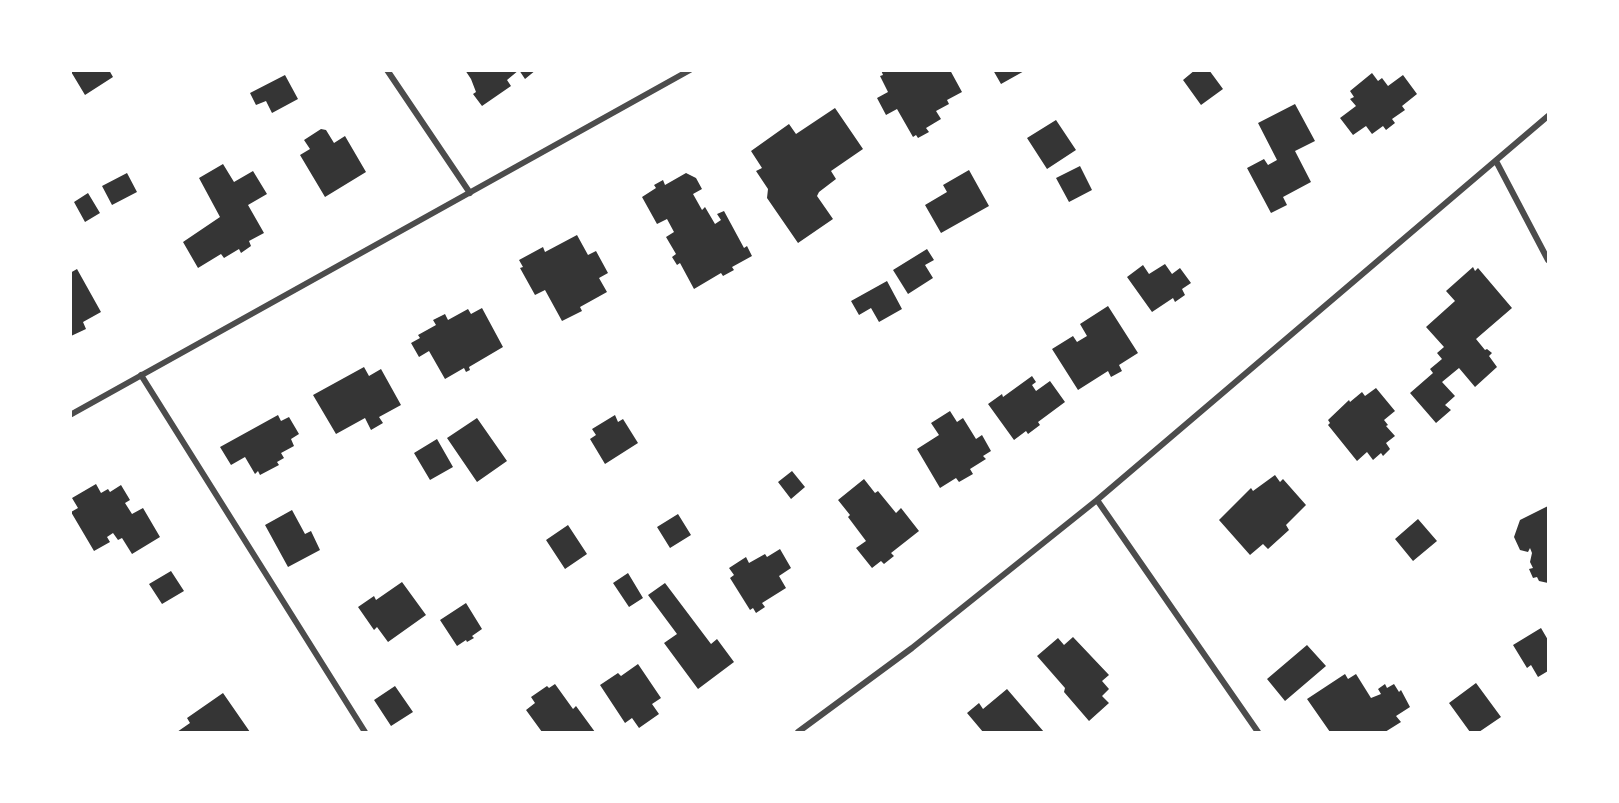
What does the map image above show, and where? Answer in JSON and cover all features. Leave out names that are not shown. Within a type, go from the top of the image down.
[{"type":"street","points":[[387,70],[470,193]]},
{"type":"street","points":[[70,415],[690,70]]},
{"type":"street","points":[[798,732],[912,648],[1097,500],[1548,116]]},
{"type":"street","points":[[1496,161],[1548,260]]},
{"type":"street","points":[[141,375],[364,732]]},
{"type":"street","points":[[1097,500],[1258,732]]},
{"type":"building","points":[[70,70],[109,70],[113,77],[85,95]]},
{"type":"building","points":[[465,70],[519,70],[507,80],[511,86],[482,106],[473,94],[476,92]]},
{"type":"building","points":[[519,70],[536,70],[525,79]]},
{"type":"building","points":[[881,70],[950,70],[962,92],[947,100],[949,104],[936,111],[941,119],[926,128],[929,132],[918,138],[916,135],[913,137],[897,109],[886,115],[877,98],[888,92],[880,76],[883,75]]},
{"type":"building","points":[[993,70],[1026,70],[1001,84]]},
{"type":"building","points":[[1195,70],[1209,70],[1223,89],[1201,105],[1183,80]]},
{"type":"building","points":[[1372,73],[1378,81],[1382,78],[1388,86],[1403,75],[1417,94],[1402,106],[1405,110],[1392,119],[1395,123],[1386,130],[1383,126],[1372,134],[1366,126],[1353,135],[1340,118],[1356,106],[1350,99],[1354,97],[1350,91]]},
{"type":"building","points":[[285,75],[298,99],[272,113],[266,101],[256,105],[250,93]]},
{"type":"building","points":[[1295,104],[1315,141],[1295,151],[1311,182],[1283,197],[1287,205],[1271,213],[1247,168],[1264,159],[1268,165],[1277,160],[1258,123]]},
{"type":"building","points":[[835,108],[863,149],[831,171],[836,179],[817,196],[833,219],[798,243],[767,198],[768,189],[756,171],[762,168],[751,151],[789,124],[796,134]]},
{"type":"building","points":[[1056,120],[1076,150],[1047,169],[1027,138]]},
{"type":"building","points":[[321,129],[326,130],[334,143],[345,136],[366,172],[325,197],[300,155],[310,149],[304,140]]},
{"type":"building","points":[[223,164],[234,182],[253,171],[267,194],[248,205],[264,233],[249,241],[251,246],[241,253],[239,249],[224,258],[221,254],[198,268],[183,242],[220,217],[199,178]]},
{"type":"building","points":[[1080,166],[1092,190],[1069,202],[1056,178]]},
{"type":"building","points":[[969,170],[989,206],[941,233],[925,205],[947,192],[943,185]]},
{"type":"building","points":[[127,173],[137,192],[112,205],[102,186]]},
{"type":"building","points":[[686,173],[696,178],[702,189],[693,194],[702,210],[705,207],[715,224],[721,220],[717,214],[724,211],[744,248],[747,246],[752,256],[732,267],[734,270],[723,276],[721,273],[694,289],[680,263],[677,265],[672,257],[676,254],[666,237],[674,232],[667,219],[657,224],[642,197],[656,188],[654,185],[663,180],[665,185]]},
{"type":"building","points":[[88,193],[100,213],[85,222],[74,202]]},
{"type":"building","points":[[577,235],[588,255],[596,251],[608,273],[599,278],[607,292],[580,307],[582,311],[562,321],[545,290],[535,295],[520,268],[523,267],[519,260],[543,247],[545,252]]},
{"type":"building","points":[[927,249],[934,260],[925,265],[933,278],[908,294],[893,270]]},
{"type":"building","points":[[1165,264],[1172,274],[1180,268],[1191,283],[1182,289],[1185,295],[1175,302],[1173,298],[1152,312],[1127,277],[1143,265],[1149,274]]},
{"type":"building","points":[[1473,267],[1475,271],[1478,268],[1512,308],[1476,339],[1485,350],[1492,353],[1489,356],[1497,367],[1475,387],[1459,368],[1442,382],[1455,396],[1445,405],[1451,410],[1436,423],[1410,393],[1433,373],[1430,369],[1442,359],[1437,353],[1444,347],[1426,327],[1455,301],[1446,291]]},
{"type":"building","points":[[77,269],[101,312],[83,322],[86,329],[71,336],[70,273]]},
{"type":"building","points":[[887,281],[902,309],[879,322],[871,308],[859,315],[851,301]]},
{"type":"building","points":[[1108,306],[1138,353],[1119,365],[1122,371],[1111,377],[1108,371],[1078,390],[1052,349],[1073,336],[1077,342],[1087,336],[1080,324]]},
{"type":"building","points":[[482,308],[503,347],[469,367],[470,370],[466,372],[464,368],[445,379],[429,351],[419,357],[411,343],[420,338],[418,335],[436,325],[433,320],[445,314],[448,320],[468,309],[471,314]]},
{"type":"building","points":[[364,367],[369,376],[381,369],[401,405],[379,417],[383,423],[371,430],[365,418],[336,434],[313,395]]},
{"type":"building","points":[[1032,376],[1036,382],[1032,385],[1036,391],[1050,381],[1065,402],[1038,422],[1040,425],[1028,434],[1026,431],[1014,440],[988,404],[1002,394],[1003,397]]},
{"type":"building","points":[[1376,388],[1395,411],[1384,420],[1395,436],[1386,443],[1390,449],[1383,456],[1381,453],[1373,460],[1367,452],[1357,461],[1328,425],[1330,423],[1328,420],[1349,400],[1350,402],[1362,392],[1365,396]]},
{"type":"building","points":[[950,411],[957,422],[963,418],[976,439],[982,435],[991,451],[983,456],[986,459],[970,469],[973,474],[959,482],[956,478],[940,488],[917,449],[939,435],[931,423]]},
{"type":"building","points":[[278,415],[281,421],[289,417],[299,434],[291,439],[294,446],[281,453],[284,458],[277,462],[279,465],[260,475],[258,471],[255,474],[245,457],[231,465],[220,447]]},
{"type":"building","points":[[615,415],[618,422],[623,419],[638,443],[605,464],[590,439],[596,435],[592,429]]},
{"type":"building","points":[[477,418],[507,461],[477,482],[447,438]]},
{"type":"building","points":[[437,439],[453,467],[430,480],[414,453]]},
{"type":"building","points":[[792,471],[805,487],[791,499],[778,482]]},
{"type":"building","points":[[1275,475],[1280,482],[1283,479],[1306,505],[1286,525],[1289,530],[1268,549],[1263,544],[1250,555],[1219,520],[1251,488],[1253,491]]},
{"type":"building","points":[[864,479],[875,493],[878,491],[896,513],[901,508],[919,531],[891,553],[894,556],[884,564],[881,561],[872,568],[856,548],[866,541],[838,500]]},
{"type":"building","points":[[96,484],[101,493],[108,489],[110,492],[121,485],[130,500],[125,503],[132,514],[143,508],[160,537],[132,554],[122,538],[118,540],[113,533],[107,537],[110,542],[94,551],[71,512],[78,508],[72,498]]},
{"type":"building","points":[[1548,506],[1548,583],[1539,581],[1537,577],[1533,578],[1529,569],[1533,568],[1530,562],[1532,553],[1530,548],[1528,552],[1520,550],[1514,537],[1520,520]]},
{"type":"building","points":[[292,510],[305,534],[311,531],[320,550],[288,567],[265,525]]},
{"type":"building","points":[[678,514],[691,535],[670,548],[657,527]]},
{"type":"building","points":[[1418,519],[1437,541],[1413,561],[1395,539]]},
{"type":"building","points":[[568,525],[587,554],[565,569],[546,540]]},
{"type":"building","points":[[780,549],[791,568],[779,576],[786,588],[762,603],[765,607],[756,613],[753,608],[750,610],[730,578],[734,575],[729,568],[746,557],[749,563],[765,554],[767,557]]},
{"type":"building","points":[[171,571],[184,591],[162,604],[149,584]]},
{"type":"building","points":[[628,573],[643,598],[629,607],[613,583]]},
{"type":"building","points":[[402,582],[426,615],[388,642],[377,627],[374,630],[358,607],[374,596],[376,600]]},
{"type":"building","points":[[665,583],[711,644],[717,639],[734,662],[698,689],[664,643],[677,634],[648,595]]},
{"type":"building","points":[[466,603],[482,629],[472,636],[474,638],[457,646],[440,620]]},
{"type":"building","points":[[1541,628],[1548,640],[1548,671],[1538,677],[1531,665],[1527,668],[1513,645]]},
{"type":"building","points":[[1073,637],[1109,675],[1102,681],[1109,689],[1102,696],[1109,703],[1089,721],[1064,692],[1065,688],[1037,656],[1058,638],[1064,645]]},
{"type":"building","points":[[1307,645],[1326,666],[1285,701],[1267,679]]},
{"type":"building","points":[[638,664],[661,698],[652,704],[659,714],[639,728],[632,718],[625,723],[600,685],[618,673],[621,676]]},
{"type":"building","points":[[1345,674],[1348,679],[1356,674],[1371,698],[1381,694],[1378,689],[1385,684],[1387,688],[1394,684],[1399,692],[1401,690],[1410,707],[1396,716],[1401,722],[1385,732],[1330,732],[1307,699]]},
{"type":"building","points":[[1476,683],[1501,717],[1479,732],[1470,732],[1449,703]]},
{"type":"building","points":[[555,684],[573,709],[576,706],[595,732],[542,732],[526,710],[535,703],[531,697],[547,686],[549,688]]},
{"type":"building","points":[[395,686],[413,712],[391,726],[374,700]]},
{"type":"building","points":[[1007,689],[1044,732],[983,732],[967,713],[979,703],[983,709]]},
{"type":"building","points":[[223,693],[250,732],[177,732],[190,723],[187,718]]}]
